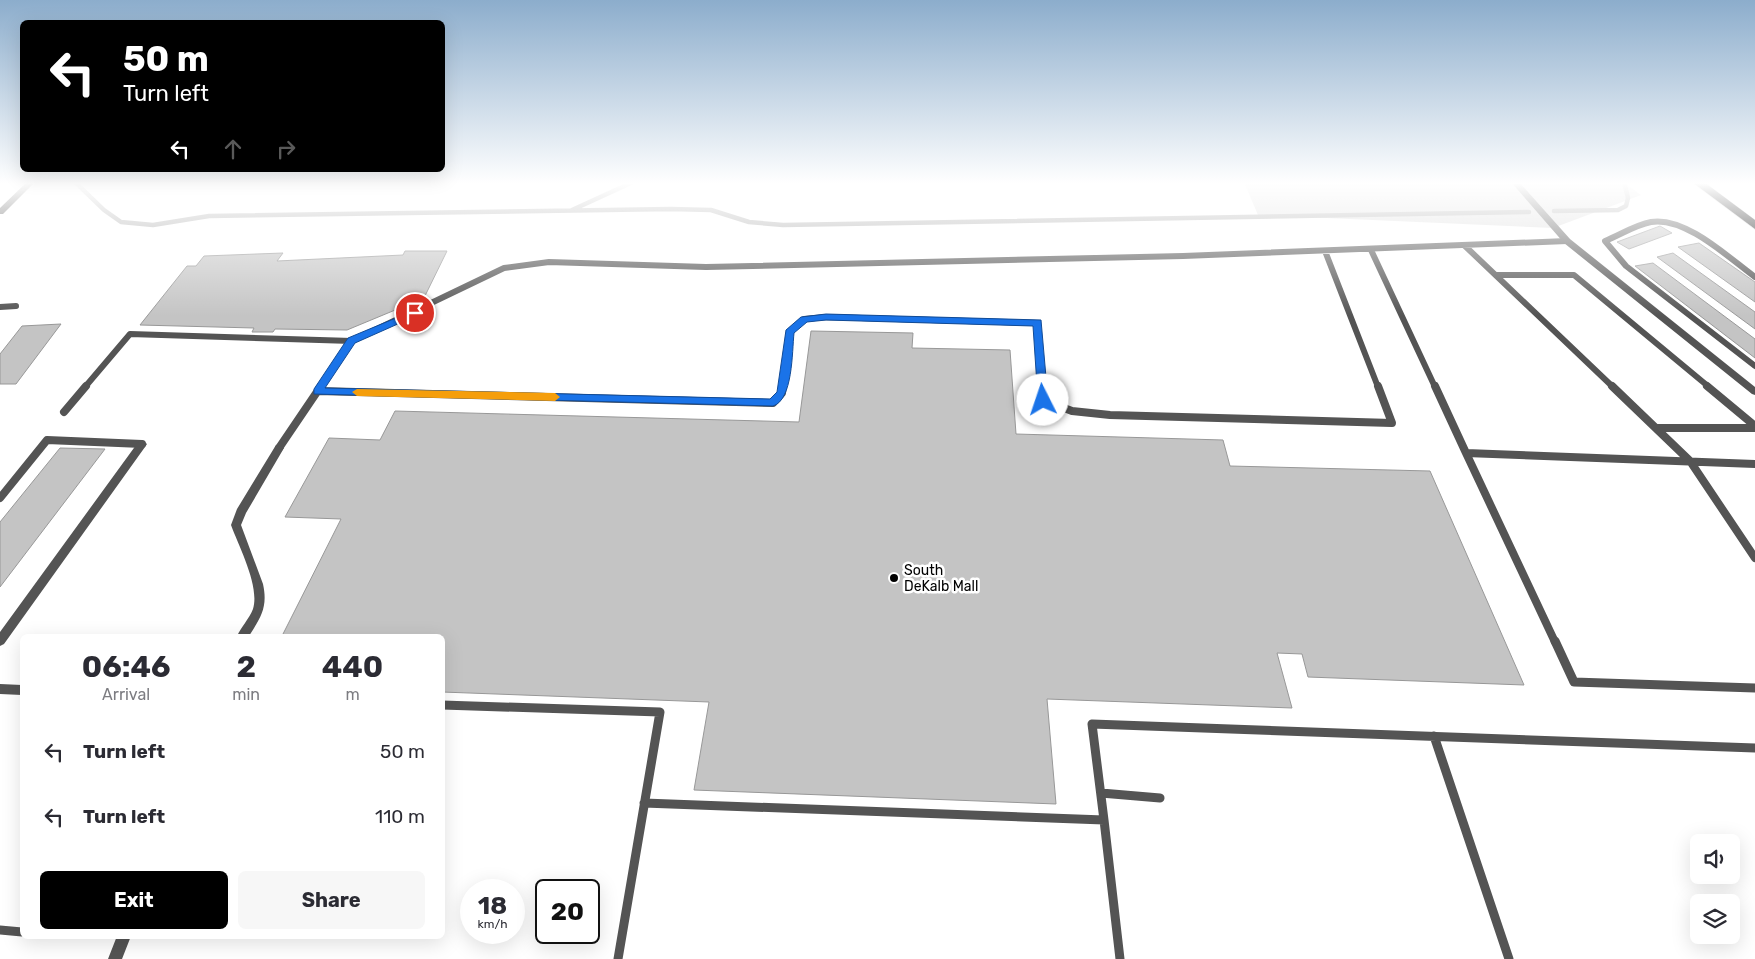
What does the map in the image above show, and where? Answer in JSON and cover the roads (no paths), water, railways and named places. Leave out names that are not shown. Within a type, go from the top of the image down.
[{"type":"street","points":[[1555,227],[1567,240],[1755,392]]},
{"type":"street","points":[[0,641],[142,444]]},
{"type":"street","points":[[244,634],[256,615],[260,600],[236,525],[241,512],[279,448]]},
{"type":"street","points":[[0,689],[20,690]]},
{"type":"street","points":[[115,959],[123,939]]},
{"type":"lane","points":[[1643,227],[1605,241],[1623,260],[1626,266],[1755,366]]},
{"type":"lane","points":[[1681,227],[1755,277]]},
{"type":"lane","points":[[64,412],[130,334],[352,341],[504,268],[549,262],[706,267],[1325,252],[1567,240]]},
{"type":"lane","points":[[1465,246],[1690,461],[1755,558]]},
{"type":"lane","points":[[1371,250],[1574,682],[1755,688]]},
{"type":"lane","points":[[318,391],[773,403],[782,393],[789,332],[804,319],[826,317],[1038,323],[1043,400],[1072,411],[1110,415],[1392,423],[1325,252]]},
{"type":"lane","points":[[1496,275],[1574,275],[1755,427]]},
{"type":"lane","points":[[0,307],[16,306]]},
{"type":"lane","points":[[279,448],[352,341]]},
{"type":"lane","points":[[1656,428],[1755,427]]},
{"type":"lane","points":[[0,498],[47,440],[142,444]]},
{"type":"lane","points":[[1466,453],[1755,464]]},
{"type":"lane","points":[[445,705],[660,712],[618,959]]},
{"type":"lane","points":[[1120,959],[1092,724],[1755,748]]},
{"type":"lane","points":[[1434,736],[1509,959]]},
{"type":"lane","points":[[1101,793],[1160,798]]},
{"type":"lane","points":[[644,803],[1104,820]]},
{"type":"lane","points":[[0,930],[20,932]]},
{"type":"place","name":"South DeKalb Mall","points":[[894,578]]}]
